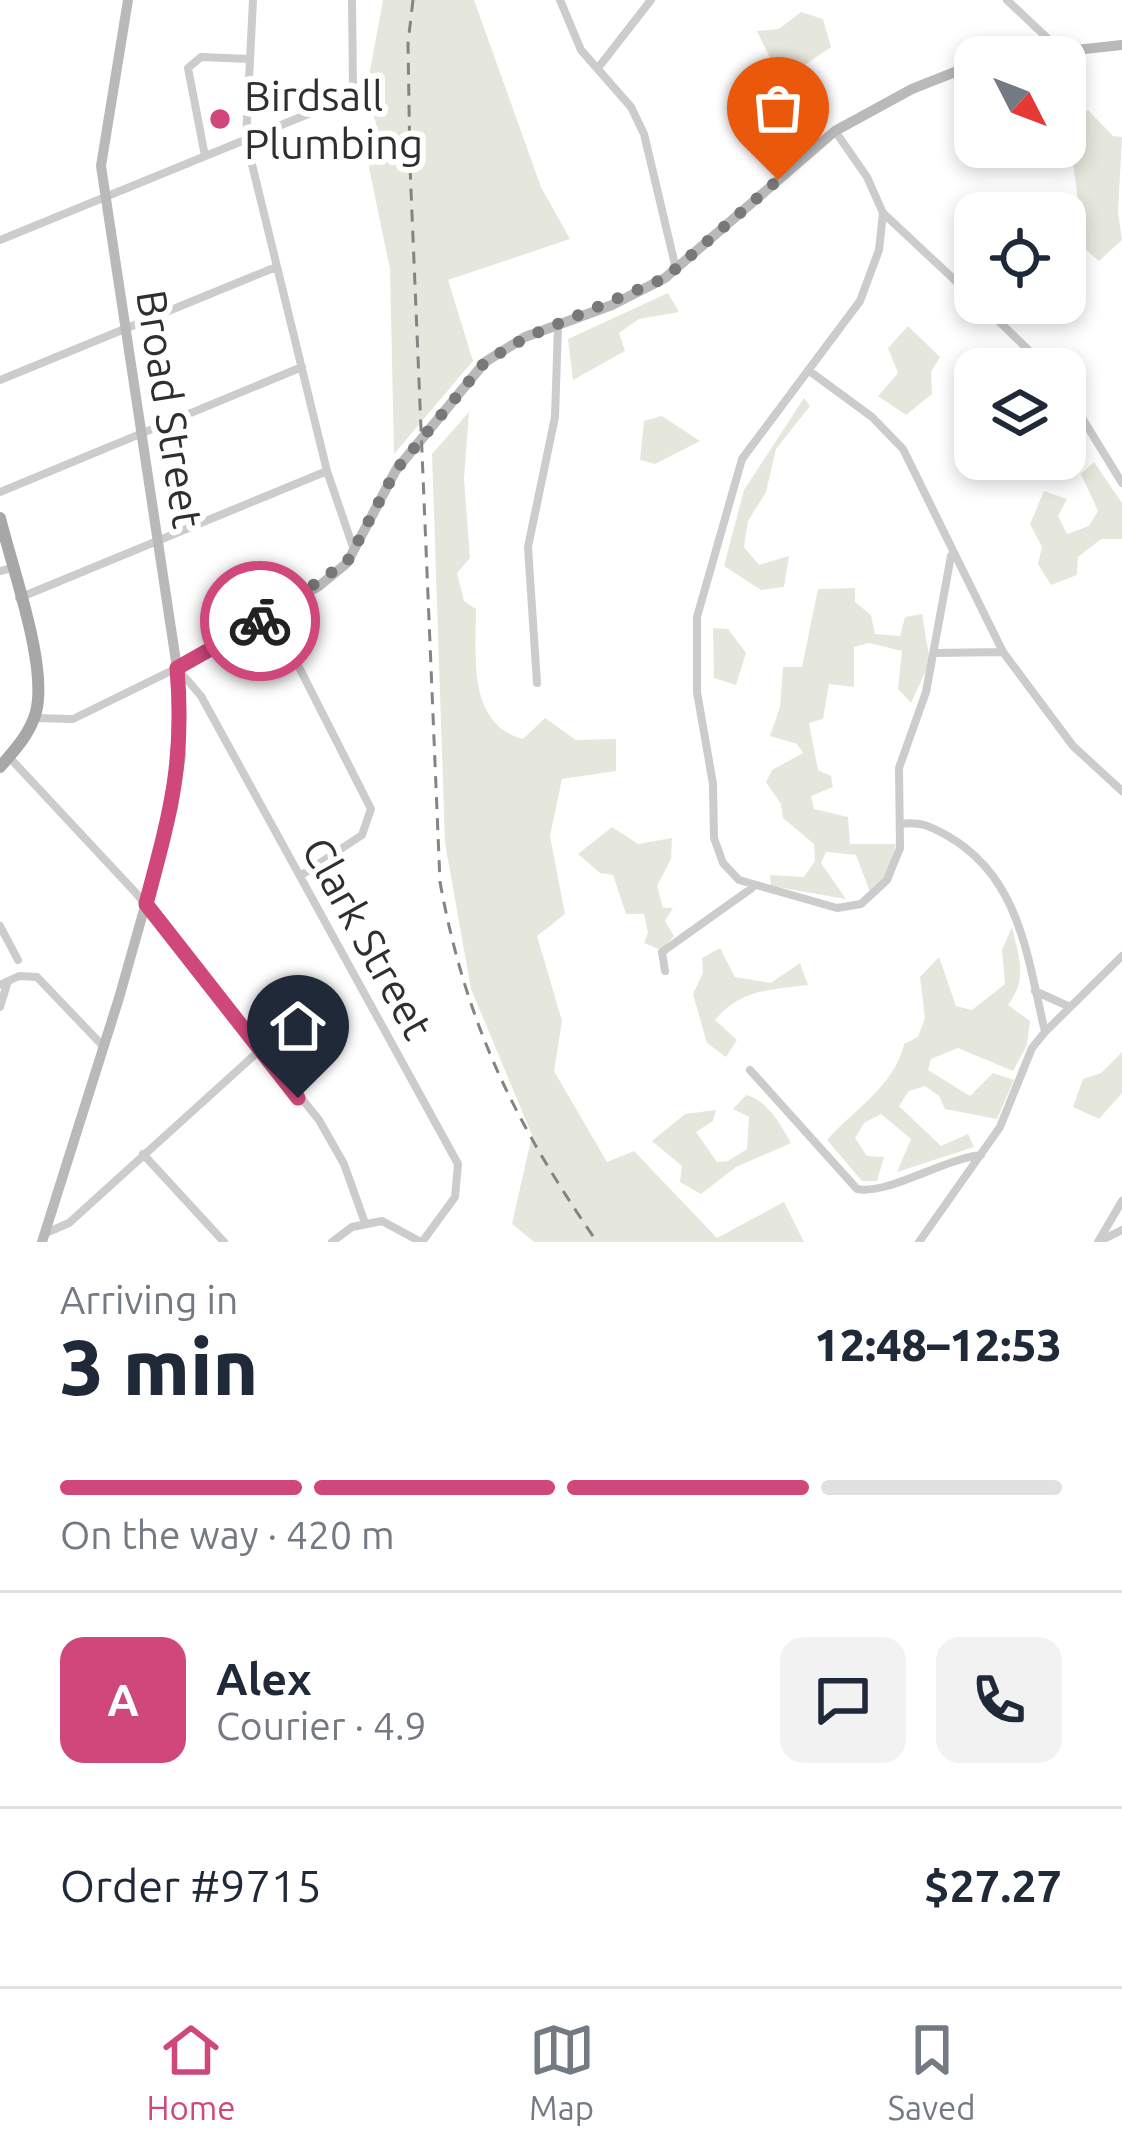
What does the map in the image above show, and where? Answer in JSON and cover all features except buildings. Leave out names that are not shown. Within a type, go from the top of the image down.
[{"type":"main road","name":"Broad Street","points":[[43,1238],[146,904],[180,767],[177,668],[104,198],[101,144],[128,0]]},
{"type":"main road","points":[[1086,49],[1122,45]]},
{"type":"main road","points":[[177,668],[335,574],[355,552],[396,470],[464,385],[509,345],[612,305],[676,271],[835,130],[954,72]]},
{"type":"main road","points":[[0,518],[6,569],[20,598],[36,678],[34,718],[4,762]]},
{"type":"street","points":[[254,0],[245,140],[327,471],[355,552]]},
{"type":"street","points":[[0,240],[349,95],[353,86],[352,0]]},
{"type":"street","points":[[560,0],[581,50],[632,107],[644,134],[676,271]]},
{"type":"street","points":[[598,68],[651,0]]},
{"type":"street","points":[[1007,0],[1045,36]]},
{"type":"street","points":[[205,156],[188,68],[202,57],[250,59]]},
{"type":"street","points":[[835,130],[867,177],[883,213],[954,279]]},
{"type":"street","points":[[883,213],[879,250],[860,301],[742,458],[697,617],[698,692],[713,784],[714,838],[723,862],[752,888],[837,908],[861,904],[893,870],[901,824],[899,768],[935,653],[951,556]]},
{"type":"street","points":[[0,380],[277,267]]},
{"type":"street","points":[[537,683],[528,547],[555,416],[558,324]]},
{"type":"street","points":[[1002,324],[1026,348]]},
{"type":"street","points":[[0,492],[302,367]]},
{"type":"street","points":[[808,370],[872,417],[903,448],[951,556],[1003,652],[1073,746],[1122,791]]},
{"type":"street","points":[[1086,424],[1122,483]]},
{"type":"street","points":[[20,598],[327,471]]},
{"type":"street","points":[[272,614],[371,808],[362,836],[300,876]]},
{"type":"street","points":[[935,653],[1003,652]]},
{"type":"street","points":[[34,718],[73,718],[177,668]]},
{"type":"street","name":"Clark Street","points":[[177,668],[202,696],[458,1164],[455,1197],[422,1242]]},
{"type":"street","points":[[4,762],[146,904],[334,1143],[365,1223]]},
{"type":"street","points":[[901,824],[916,822],[954,840],[996,876],[1022,932],[1045,1032]]},
{"type":"street","points":[[665,971],[662,952],[752,888]]},
{"type":"street","points":[[0,926],[18,960]]},
{"type":"street","points":[[924,1242],[929,1228],[982,1155],[1045,1032],[1122,956]]},
{"type":"street","points":[[0,1007],[4,983],[29,974],[44,982],[102,1045]]},
{"type":"street","points":[[1035,991],[1070,1007]]},
{"type":"street","points":[[43,1238],[69,1223],[259,1051]]},
{"type":"street","points":[[750,1070],[857,1189],[874,1192],[955,1157],[982,1155]]},
{"type":"street","points":[[143,1154],[224,1242]]},
{"type":"street","points":[[1099,1241],[1122,1201]]},
{"type":"street","points":[[332,1242],[365,1223],[390,1223],[422,1242]]},
{"type":"street","points":[[1099,1241],[1122,1230]]},
{"type":"shaded area","points":[[383,0],[474,0],[541,187],[570,239],[448,280],[473,361],[394,454],[390,269],[369,168],[376,123],[366,92]]},
{"type":"shaded area","points":[[801,12],[823,19],[831,47],[793,73],[763,75],[749,95],[742,83],[770,58],[757,31],[779,29]]},
{"type":"shaded area","points":[[1086,111],[1113,136],[1122,137],[1118,212],[1122,240],[1099,261],[1086,250],[1086,192],[1077,192],[1074,168],[1086,168]]},
{"type":"shaded area","points":[[668,293],[679,312],[639,319],[619,333],[625,351],[573,380],[568,339]]},
{"type":"shaded area","points":[[908,326],[940,357],[931,372],[932,394],[906,415],[878,396],[898,373],[888,348]]},
{"type":"shaded area","points":[[804,398],[810,406],[776,449],[766,492],[748,521],[744,547],[759,565],[789,556],[784,587],[761,590],[724,566],[744,490]]},
{"type":"shaded area","points":[[469,412],[464,479],[470,558],[457,573],[464,601],[476,609],[476,667],[484,704],[505,731],[523,739],[545,718],[576,740],[616,739],[616,771],[562,779],[550,836],[565,914],[537,936],[562,1021],[554,1071],[607,1162],[634,1151],[717,1238],[784,1202],[804,1242],[534,1242],[512,1224],[532,1135],[471,989],[445,843],[432,454]]},
{"type":"shaded area","points":[[662,416],[700,441],[655,464],[640,460],[644,421]]},
{"type":"shaded area","points":[[1094,462],[1122,503],[1122,539],[1101,539],[1078,557],[1077,575],[1051,585],[1038,564],[1042,547],[1030,524],[1044,491],[1067,499],[1058,516],[1067,534],[1089,526],[1098,511],[1084,480]]},
{"type":"shaded area","points":[[855,588],[855,602],[871,615],[875,634],[900,636],[905,617],[922,614],[930,662],[911,703],[898,689],[902,651],[869,643],[854,647],[854,687],[829,684],[823,719],[809,723],[818,770],[831,776],[833,787],[811,796],[814,809],[848,817],[850,844],[896,844],[888,875],[870,892],[856,855],[826,852],[821,863],[846,899],[771,886],[770,875],[804,877],[815,861],[814,844],[783,818],[781,804],[766,782],[772,770],[803,753],[797,744],[770,736],[780,707],[783,667],[802,667],[818,589]]},
{"type":"shaded area","points":[[713,628],[728,629],[746,653],[736,685],[714,678]]},
{"type":"shaded area","points":[[612,827],[638,844],[672,838],[671,859],[657,886],[663,908],[673,908],[665,921],[674,936],[661,950],[644,943],[648,933],[644,914],[626,914],[613,875],[600,873],[578,854]]},
{"type":"shaded area","points":[[1012,927],[1020,977],[1008,1005],[1030,1021],[1027,1045],[1013,1071],[958,1048],[931,1059],[928,1070],[970,1096],[993,1073],[1014,1080],[997,1119],[945,1109],[939,1096],[925,1086],[909,1091],[899,1106],[941,1146],[968,1134],[974,1147],[897,1172],[911,1139],[881,1114],[864,1123],[855,1138],[867,1156],[884,1157],[877,1181],[862,1181],[827,1140],[892,1073],[904,1044],[918,1037],[925,1018],[920,977],[939,957],[956,1006],[972,1010],[1005,984],[1002,950]]},
{"type":"shaded area","points":[[720,948],[735,977],[771,983],[800,963],[808,985],[757,993],[725,1010],[715,1020],[737,1040],[726,1057],[707,1043],[693,994],[703,973],[702,958]]},
{"type":"shaded area","points":[[1122,1052],[1122,1093],[1099,1119],[1073,1107],[1083,1079],[1101,1073]]},
{"type":"shaded area","points":[[746,1095],[767,1108],[791,1143],[736,1167],[701,1194],[680,1182],[682,1166],[652,1141],[685,1114],[716,1110],[713,1121],[696,1132],[717,1162],[728,1161],[747,1149],[749,1117],[733,1109]]},
{"type":"railway","points":[[413,0],[408,43],[410,166],[440,882],[464,982],[497,1071],[542,1156],[597,1242]]},
{"type":"way so far","points":[[260,621],[320,586],[347,562],[396,470],[485,362],[509,345],[612,305],[665,278],[778,180]]},
{"type":"place","name":"Birdsall Plumbing","points":[[220,119]]},
{"type":"route","points":[[260,621],[177,668],[182,754],[173,807],[146,904],[298,1098]]}]
